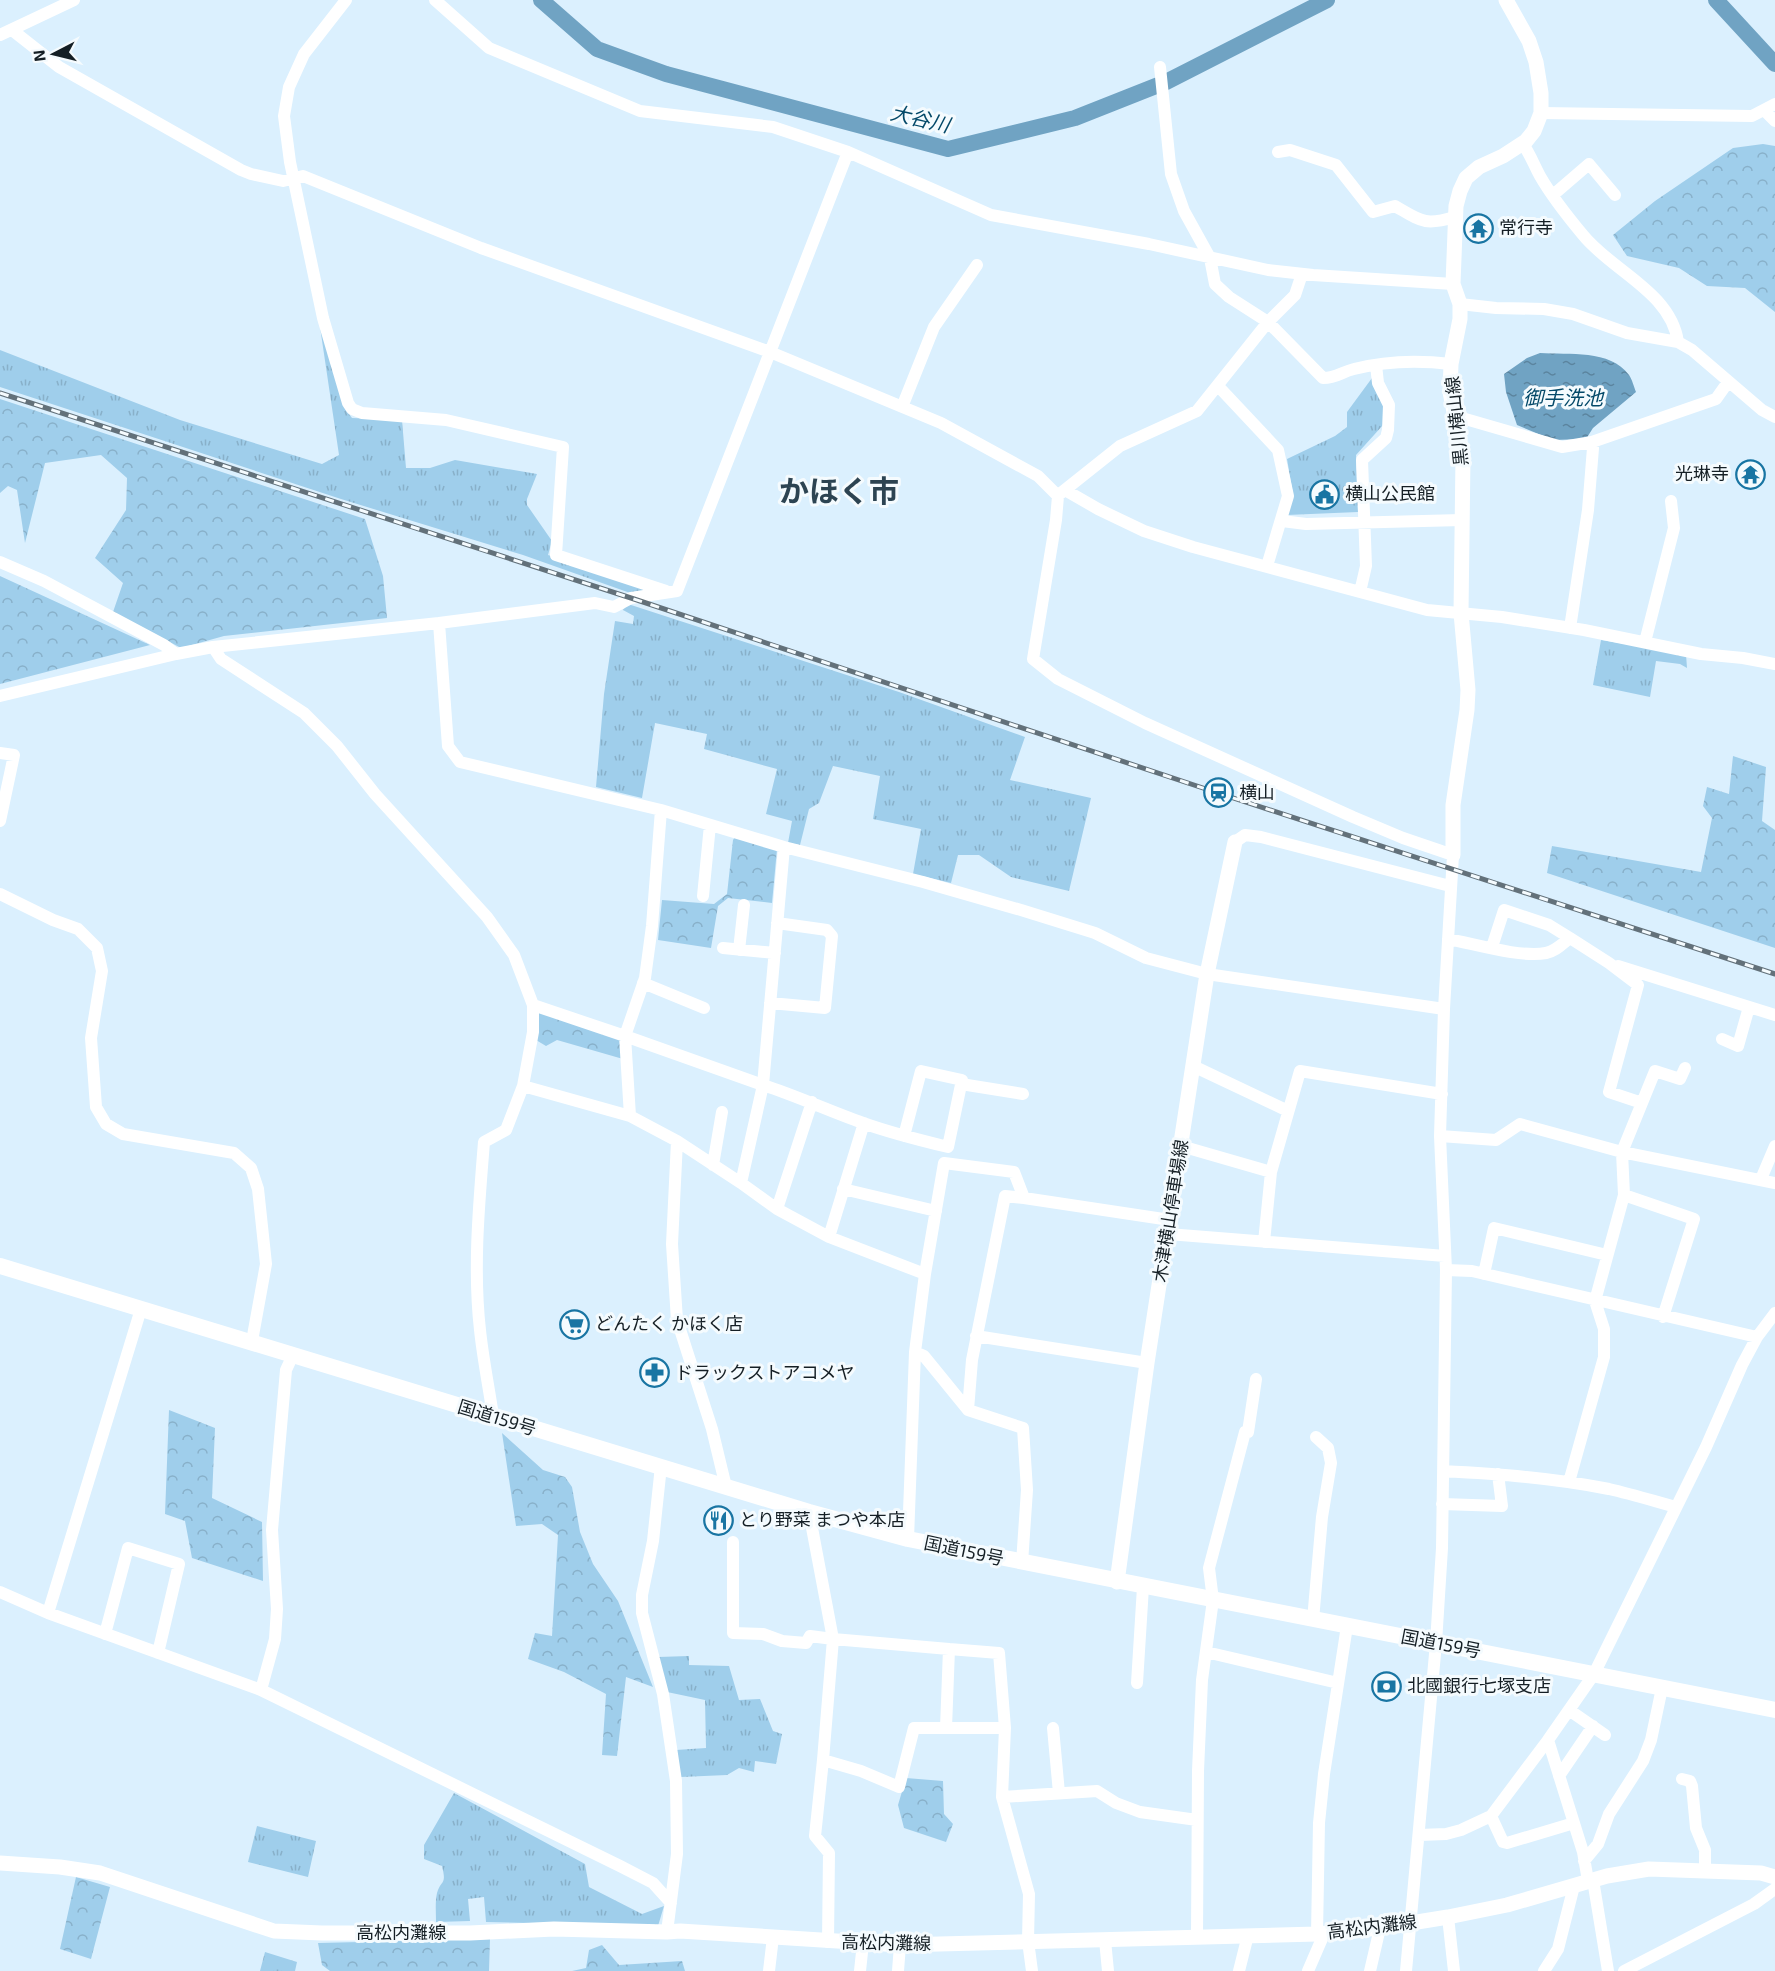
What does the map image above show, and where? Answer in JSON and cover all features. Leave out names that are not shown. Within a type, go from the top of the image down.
[{"type":"highway","name":"国道159号","points":[[0,1266],[809,1512],[908,1539],[1775,1710]]},
{"type":"main road","points":[[1506,0],[1529,41],[1536,62],[1541,93],[1541,112],[1534,131],[1523,144]]},
{"type":"main road","name":"黒川横山線","points":[[1453,855],[1453,805],[1468,700],[1461,613],[1463,457],[1450,392],[1451,364],[1460,319],[1460,304],[1453,284],[1455,217],[1460,191],[1466,178],[1479,167],[1523,144]]},
{"type":"main road","name":"木津横山停車場線","points":[[1117,1582],[1207,974],[1235,842]]},
{"type":"main road","name":"高松内灘線","points":[[0,1863],[60,1867],[100,1873],[274,1931],[470,1933],[554,1929],[680,1931],[900,1945],[1321,1934],[1380,1928],[1448,1917],[1507,1905],[1607,1876],[1649,1869],[1761,1873],[1775,1877]]},
{"type":"street","points":[[6,32],[74,0]]},
{"type":"street","points":[[346,0],[304,54],[289,87],[284,116],[294,179],[323,318],[348,403],[352,409],[362,413],[446,420],[563,447],[556,555],[669,592]]},
{"type":"street","points":[[435,0],[489,48],[640,111],[773,127],[848,152],[991,215],[1149,244],[1268,270],[1453,284]]},
{"type":"street","points":[[6,32],[59,68],[241,170],[283,181],[303,176],[481,248],[770,352],[941,423],[1038,476],[1061,493],[1144,531],[1193,547],[1427,610],[1502,617],[1701,654],[1775,664]]},
{"type":"street","points":[[1160,70],[1171,174],[1184,211],[1210,258],[1215,284],[1228,297],[1268,322],[1323,378],[1335,378],[1352,369],[1420,360],[1451,364]]},
{"type":"street","points":[[1541,112],[1752,116],[1771,107],[1775,121]]},
{"type":"street","points":[[1523,144],[1553,195],[1584,237],[1601,255],[1635,278],[1668,315],[1676,331],[1678,342]]},
{"type":"street","points":[[1278,152],[1290,150],[1336,165],[1373,212],[1395,206],[1419,221],[1439,221],[1455,217]]},
{"type":"street","points":[[0,696],[213,647],[439,623],[595,603],[614,607],[631,598],[677,591],[848,152]]},
{"type":"street","points":[[1553,195],[1589,164],[1615,195]]},
{"type":"street","points":[[902,407],[934,327],[977,265]]},
{"type":"street","points":[[1302,274],[1295,295],[1268,322],[1197,411],[1120,446],[1061,493],[1033,659],[1058,680],[1146,723],[1353,817],[1403,838],[1453,855],[1444,1009],[1440,1136],[1446,1256],[1442,1504],[1436,1643],[1406,1971]]},
{"type":"street","points":[[1460,304],[1496,308],[1544,309],[1573,314],[1627,333],[1678,342],[1692,350],[1762,410],[1775,417]]},
{"type":"street","points":[[1360,592],[1366,566],[1362,460],[1386,438],[1388,430],[1389,405],[1378,383],[1376,365]]},
{"type":"street","points":[[1453,411],[1462,418],[1562,447],[1592,442],[1716,399],[1728,382]]},
{"type":"street","points":[[1218,386],[1278,450],[1288,496],[1267,566]]},
{"type":"street","points":[[1570,628],[1588,510],[1592,442]]},
{"type":"street","points":[[1645,642],[1674,528],[1671,501]]},
{"type":"street","points":[[1282,521],[1306,524],[1462,520]]},
{"type":"street","points":[[0,562],[44,581],[164,645],[176,654]]},
{"type":"street","points":[[439,623],[448,746],[460,762],[661,810],[784,847],[923,882],[1095,933],[1146,958],[1207,974],[1444,1009]]},
{"type":"street","points":[[213,647],[221,659],[304,713],[337,746],[375,795],[487,917],[514,955],[532,1005],[533,1032],[523,1086],[506,1130],[484,1142],[477,1231],[480,1330],[493,1416]]},
{"type":"street","points":[[0,753],[14,755],[0,821]]},
{"type":"street","points":[[630,1116],[625,1036],[643,983],[652,926],[661,810]]},
{"type":"street","points":[[703,896],[711,825]]},
{"type":"street","points":[[1235,842],[1245,836],[1261,837],[1450,886]]},
{"type":"street","points":[[741,1183],[763,1085],[784,847]]},
{"type":"street","points":[[0,894],[53,920],[78,929],[97,948],[102,971],[91,1038],[96,1107],[106,1124],[123,1134],[234,1153],[251,1168],[258,1189],[266,1264],[252,1341]]},
{"type":"street","points":[[740,950],[744,904]]},
{"type":"street","points":[[1492,947],[1504,910],[1549,926],[1609,963],[1638,986],[1609,1092],[1642,1103]]},
{"type":"street","points":[[770,1003],[825,1008],[832,936],[827,930],[777,923]]},
{"type":"street","points":[[1448,939],[1523,953],[1545,953],[1556,949],[1570,938]]},
{"type":"street","points":[[723,948],[775,953]]},
{"type":"street","points":[[1609,963],[1775,1015]]},
{"type":"street","points":[[643,983],[704,1008]]},
{"type":"street","points":[[532,1005],[812,1102],[864,1123],[948,1147]]},
{"type":"street","points":[[1722,1039],[1738,1046],[1749,1007]]},
{"type":"street","points":[[1193,1066],[1288,1112]]},
{"type":"street","points":[[1569,1482],[1604,1357],[1604,1329],[1595,1301],[1624,1194],[1622,1152],[1655,1071],[1680,1079],[1685,1068]]},
{"type":"street","points":[[904,1136],[921,1071],[962,1080],[944,1163],[915,1352],[908,1539]]},
{"type":"street","points":[[1264,1242],[1271,1172],[1300,1071],[1442,1094]]},
{"type":"street","points":[[961,1083],[1023,1094]]},
{"type":"street","points":[[523,1086],[630,1116],[677,1141],[777,1209],[829,1237],[925,1275]]},
{"type":"street","points":[[777,1209],[812,1102]]},
{"type":"street","points":[[712,1164],[722,1112]]},
{"type":"street","points":[[829,1237],[864,1123]]},
{"type":"street","points":[[1440,1136],[1496,1140],[1520,1124],[1622,1152],[1767,1183],[1775,1146]]},
{"type":"street","points":[[677,1141],[672,1244],[676,1320],[712,1429],[726,1486]]},
{"type":"street","points":[[1181,1146],[1271,1172]]},
{"type":"street","points":[[944,1163],[1014,1172],[1024,1198]]},
{"type":"street","points":[[843,1189],[936,1211]]},
{"type":"street","points":[[1624,1194],[1694,1219],[1663,1317]]},
{"type":"street","points":[[968,1410],[976,1336],[1005,1196],[1169,1227],[1264,1242],[1446,1256]]},
{"type":"street","points":[[1484,1274],[1494,1228],[1607,1255]]},
{"type":"street","points":[[1446,1270],[1472,1271],[1757,1337]]},
{"type":"street","points":[[48,1613],[141,1309]]},
{"type":"street","points":[[1419,1835],[1446,1834],[1461,1830],[1491,1816],[1594,1674],[1706,1447],[1742,1365],[1757,1337],[1775,1313]]},
{"type":"street","points":[[976,1336],[1148,1363]]},
{"type":"street","points":[[915,1352],[924,1356],[968,1410],[1023,1428],[1027,1490],[1022,1563]]},
{"type":"street","points":[[261,1690],[275,1639],[277,1608],[272,1530],[286,1370],[293,1355]]},
{"type":"street","points":[[1197,1937],[1197,1820],[1202,1680],[1213,1600],[1209,1568],[1245,1432],[1248,1432],[1256,1379]]},
{"type":"street","points":[[1312,1620],[1321,1529],[1331,1463],[1328,1448],[1316,1437]]},
{"type":"street","points":[[661,1467],[653,1541],[642,1595],[642,1613],[663,1694],[676,1781],[676,1854],[667,1932]]},
{"type":"street","points":[[1443,1471],[1569,1482],[1610,1489],[1676,1508]]},
{"type":"street","points":[[1442,1504],[1502,1506],[1498,1474]]},
{"type":"street","points":[[809,1512],[833,1639],[815,1836],[829,1852],[828,1942]]},
{"type":"street","points":[[734,1542],[733,1633],[763,1634],[783,1641],[806,1643],[810,1636],[999,1653],[1005,1728],[1002,1797],[1029,1894],[1028,1941],[1032,1971]]},
{"type":"street","points":[[105,1634],[128,1548],[179,1564],[158,1653]]},
{"type":"street","points":[[1137,1683],[1143,1587]]},
{"type":"street","points":[[0,1592],[48,1613],[261,1690],[654,1883],[670,1903]]},
{"type":"street","points":[[1308,1971],[1321,1934],[1319,1823],[1324,1774],[1347,1626]]},
{"type":"street","points":[[946,1728],[949,1650]]},
{"type":"street","points":[[1206,1652],[1338,1683]]},
{"type":"street","points":[[1583,1857],[1598,1844],[1609,1814],[1643,1761],[1651,1740],[1662,1688]]},
{"type":"street","points":[[1569,1710],[1605,1735]]},
{"type":"street","points":[[1559,1776],[1593,1726]]},
{"type":"street","points":[[823,1760],[861,1771],[898,1787],[914,1728],[1005,1728]]},
{"type":"street","points":[[1053,1728],[1059,1794]]},
{"type":"street","points":[[1548,1740],[1590,1881],[1594,1886],[1608,1971]]},
{"type":"street","points":[[1682,1779],[1690,1781],[1692,1786],[1696,1828],[1705,1850],[1705,1870]]},
{"type":"street","points":[[1002,1797],[1097,1791],[1116,1803],[1140,1812],[1197,1820]]},
{"type":"street","points":[[1491,1816],[1503,1842],[1507,1843],[1574,1823]]},
{"type":"street","points":[[1544,1971],[1558,1949],[1574,1886]]},
{"type":"street","points":[[1624,1971],[1754,1904],[1775,1889]]},
{"type":"street","points":[[1448,1917],[1454,1971]]},
{"type":"street","points":[[1370,1971],[1380,1928]]},
{"type":"street","points":[[1239,1971],[1248,1935]]},
{"type":"street","points":[[769,1971],[773,1937]]},
{"type":"street","points":[[1105,1940],[1108,1971]]},
{"type":"street","points":[[860,1971],[863,1943]]},
{"type":"street","points":[[898,1971],[900,1945]]},
{"type":"green space","points":[[1763,144],[1775,146],[1775,312],[1745,288],[1707,286],[1679,268],[1627,256],[1613,235],[1655,201],[1733,148]]},
{"type":"green space","points":[[320,327],[346,410],[352,418],[402,420],[406,468],[430,468],[455,460],[537,474],[527,499],[527,505],[552,541],[548,555],[656,591],[633,594],[523,555],[341,499],[0,387],[0,350],[180,420],[322,464],[339,455]]},
{"type":"green space","points":[[1372,378],[1383,401],[1383,425],[1356,455],[1358,512],[1287,515],[1293,494],[1287,459],[1335,436],[1347,427],[1347,412]]},
{"type":"green space","points":[[0,399],[365,519],[383,576],[387,618],[224,636],[181,648],[113,612],[123,583],[95,558],[126,510],[127,478],[101,455],[45,463],[25,543],[17,490],[8,486],[0,493]]},
{"type":"green space","points":[[0,576],[150,645],[0,684]]},
{"type":"green space","points":[[628,604],[899,692],[1025,737],[1010,780],[1091,798],[1069,891],[1011,877],[979,855],[958,855],[951,883],[913,874],[921,829],[873,819],[880,776],[833,766],[819,803],[809,809],[800,845],[788,843],[792,821],[766,814],[777,769],[704,749],[707,734],[655,723],[642,798],[596,787],[604,694],[615,621],[633,624],[634,616],[623,610]]},
{"type":"green space","points":[[1601,640],[1686,654],[1687,668],[1680,664],[1656,661],[1650,697],[1593,685]]},
{"type":"green space","points":[[1733,756],[1766,767],[1762,821],[1775,830],[1775,948],[1547,873],[1552,846],[1701,872],[1712,818],[1703,806],[1707,787],[1729,794]]},
{"type":"green space","points":[[735,837],[777,849],[772,903],[728,898],[718,906],[711,948],[658,940],[662,900],[714,904],[727,894]]},
{"type":"green space","points":[[536,1011],[621,1037],[623,1059],[557,1040],[546,1046],[536,1040]]},
{"type":"green space","points":[[169,1410],[215,1428],[212,1498],[262,1522],[263,1581],[192,1558],[185,1521],[165,1514]]},
{"type":"green space","points":[[502,1433],[543,1470],[565,1477],[572,1487],[580,1532],[593,1564],[618,1601],[653,1687],[626,1677],[617,1756],[602,1755],[606,1694],[564,1672],[528,1659],[535,1633],[552,1636],[558,1535],[542,1524],[516,1526]]},
{"type":"green space","points":[[689,1656],[689,1665],[729,1666],[739,1700],[760,1699],[773,1731],[782,1734],[776,1764],[755,1761],[754,1772],[739,1768],[727,1775],[681,1777],[676,1750],[706,1748],[705,1700],[667,1692],[658,1657]]},
{"type":"green space","points":[[906,1778],[943,1781],[944,1814],[953,1824],[946,1842],[904,1828],[898,1805]]},
{"type":"green space","points":[[454,1793],[585,1864],[589,1887],[642,1914],[664,1906],[658,1926],[486,1922],[484,1897],[468,1899],[470,1921],[436,1922],[436,1896],[444,1880],[443,1872],[442,1866],[424,1859],[424,1845]]},
{"type":"green space","points":[[257,1826],[316,1841],[308,1877],[248,1862]]},
{"type":"green space","points":[[76,1877],[110,1887],[91,1959],[60,1949]]},
{"type":"green space","points":[[490,1939],[489,1971],[330,1971],[322,1965],[318,1943]]},
{"type":"green space","points":[[602,1945],[619,1965],[682,1961],[685,1971],[572,1971],[586,1968],[589,1950]]},
{"type":"green space","points":[[265,1952],[297,1962],[295,1971],[260,1971]]},
{"type":"water","name":"御手洗池","points":[[1540,353],[1588,355],[1611,361],[1629,375],[1636,392],[1593,428],[1586,439],[1553,440],[1517,425],[1506,392],[1504,374],[1527,358]]},
{"type":"waterway","name":"大谷川","points":[[541,0],[597,49],[666,74],[948,149],[1075,118],[1166,82],[1327,0]]},
{"type":"waterway","points":[[1716,0],[1775,64]]},
{"type":"railway","points":[[0,393],[1775,974]]},
{"type":"place","name":"常行寺","points":[[1478,228]]},
{"type":"place","name":"光琳寺","points":[[1750,474]]},
{"type":"place","name":"横山公民館","points":[[1324,494]]},
{"type":"place","name":"横山","points":[[1218,793]]},
{"type":"place","name":"どんたく かほく店","points":[[574,1324]]},
{"type":"place","name":"ドラックストアコメヤ","points":[[654,1373]]},
{"type":"place","name":"とり野菜 まつや本店","points":[[718,1520]]},
{"type":"place","name":"北國銀行七塚支店","points":[[1386,1686]]},
{"type":"district","name":"かほく市","points":[[839,492]]}]
